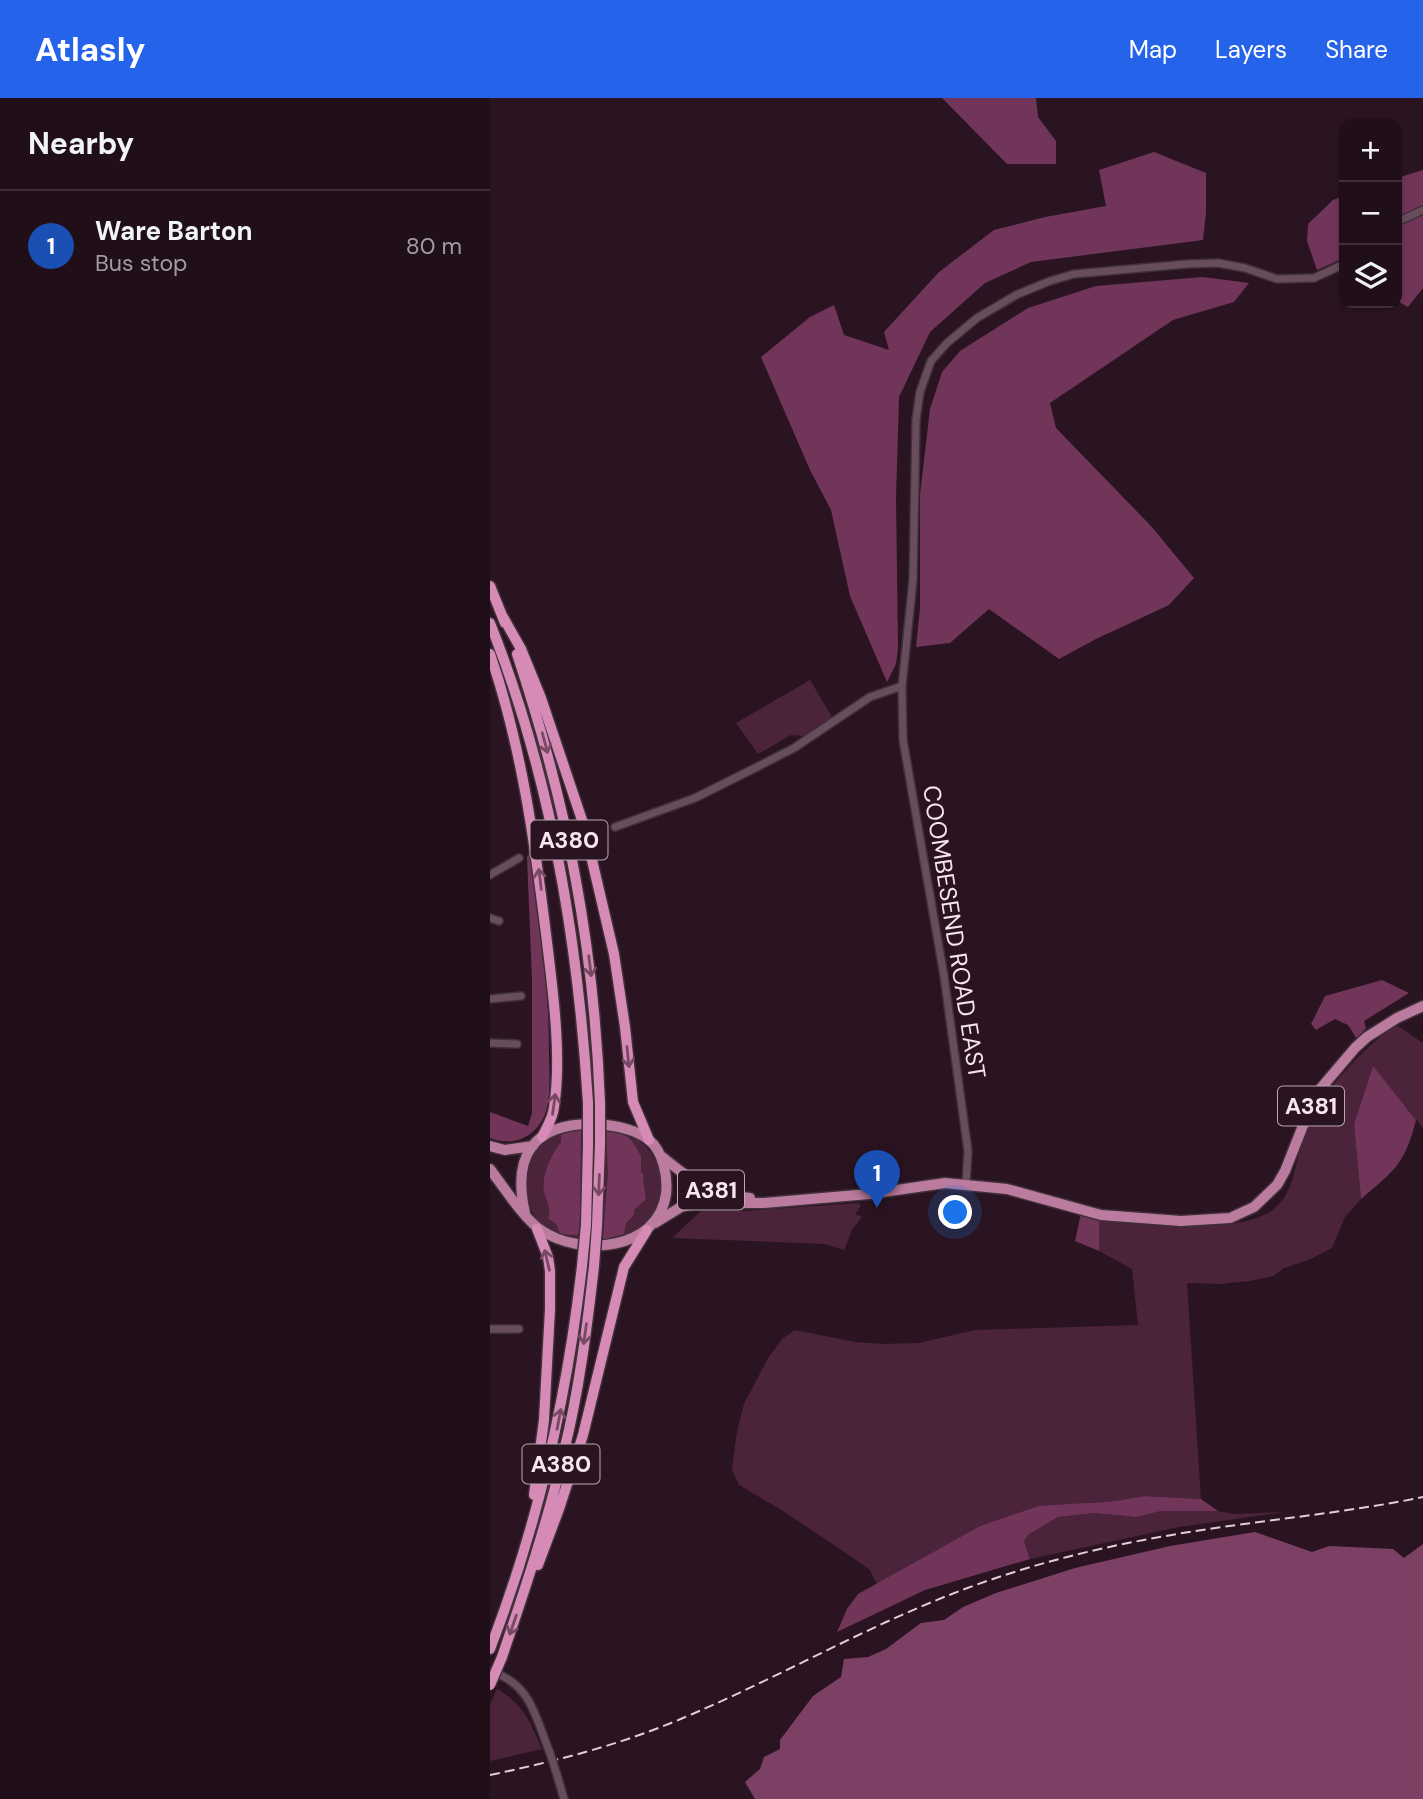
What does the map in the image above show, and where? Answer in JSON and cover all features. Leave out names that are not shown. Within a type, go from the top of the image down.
[{"type":"highway","name":"A380","points":[[490,586],[538,718],[571,848],[593,989],[600,1103],[600,1144],[591,1225],[586,1331],[567,1440],[525,1589],[490,1685]]},
{"type":"highway","name":"A380","points":[[503,617],[521,649],[541,698],[584,826],[601,892],[617,975],[633,1102],[649,1140]]},
{"type":"highway","name":"A380","points":[[490,623],[528,733],[558,853],[580,996],[588,1103],[591,1225]]},
{"type":"highway","name":"A380","points":[[490,654],[507,709],[529,808],[554,1003],[554,1109],[542,1137]]},
{"type":"highway","name":"A380","points":[[525,1589],[542,1556],[572,1470],[594,1393],[624,1267],[651,1226]]},
{"type":"highway","name":"A380","points":[[523,1556],[540,1458],[548,1362],[550,1271],[548,1256],[537,1228]]},
{"type":"highway","name":"A380","points":[[490,1649],[523,1556],[555,1436],[588,1266]]},
{"type":"main road","name":"A381","points":[[660,1155],[701,1186],[725,1195],[771,1201],[869,1194],[945,1182],[1007,1189],[1101,1215],[1181,1221],[1230,1218],[1254,1207],[1277,1185],[1312,1103],[1321,1088],[1355,1048],[1385,1026],[1423,1006]]},
{"type":"main road","points":[[490,1170],[537,1228],[566,1242],[602,1245],[633,1239],[651,1226],[663,1206],[666,1192],[660,1155],[649,1140],[626,1129],[606,1125],[573,1124],[558,1128],[542,1137],[524,1161],[520,1175],[520,1193],[525,1213]]},
{"type":"main road","points":[[490,1146],[505,1150],[533,1146]]},
{"type":"main road","name":"A381","points":[[651,1226],[688,1205],[771,1201]]},
{"type":"street","points":[[1402,220],[1423,209]]},
{"type":"street","name":"COOMBESEND ROAD EAST","points":[[967,1184],[968,1151],[944,976],[904,740],[902,686],[912,580],[916,420],[920,392],[931,361],[947,343],[977,318],[1016,295],[1074,274],[1218,263],[1245,268],[1277,279],[1314,278],[1339,266]]},
{"type":"street","points":[[615,827],[695,797],[734,779],[794,748],[870,698],[902,686]]},
{"type":"street","points":[[490,875],[519,858]]},
{"type":"street","points":[[490,918],[499,921]]},
{"type":"street","points":[[490,999],[521,996]]},
{"type":"street","points":[[490,1043],[517,1044]]},
{"type":"street","points":[[490,1329],[519,1328]]},
{"type":"street","points":[[490,1671],[505,1675],[532,1703],[564,1799]]},
{"type":"shaded area","points":[[942,98],[1036,98],[1038,117],[1056,141],[1056,164],[1007,164]]},
{"type":"shaded area","points":[[1154,152],[1206,173],[1203,240],[1031,262],[985,283],[930,332],[899,397],[896,498],[898,648],[896,664],[887,682],[850,596],[831,510],[810,470],[761,357],[810,317],[834,305],[844,335],[889,350],[884,332],[939,272],[994,230],[1106,206],[1099,170]]},
{"type":"shaded area","points":[[1423,170],[1423,288],[1408,307],[1402,304],[1402,176]]},
{"type":"shaded area","points":[[1339,198],[1339,260],[1317,270],[1307,241],[1308,224],[1333,200]]},
{"type":"shaded area","points":[[1203,277],[1249,283],[1234,302],[1173,320],[1050,403],[1056,428],[1151,526],[1194,578],[1169,605],[1059,659],[989,609],[950,643],[916,647],[920,608],[920,495],[930,409],[942,372],[960,351],[1028,308],[1096,286]]},
{"type":"shaded area","points":[[810,680],[832,717],[803,736],[791,735],[758,754],[736,723]]},
{"type":"shaded area","points":[[533,849],[544,951],[550,1081],[548,1101],[544,1117],[533,1132],[518,1140],[500,1141],[490,1138],[490,1112],[528,1126],[532,1113],[532,979],[527,857]]},
{"type":"shaded area","points":[[1382,980],[1409,993],[1364,1021],[1366,1028],[1357,1039],[1348,1025],[1335,1019],[1316,1030],[1311,1024],[1325,996]]},
{"type":"shaded area","points":[[1395,1024],[1423,1043],[1423,1128],[1373,1067],[1354,1124],[1361,1199],[1345,1217],[1332,1248],[1284,1268],[1273,1276],[1221,1284],[1187,1283],[1201,1499],[1144,1496],[1090,1502],[980,1526],[877,1584],[870,1570],[780,1509],[739,1485],[732,1470],[744,1404],[768,1358],[782,1339],[795,1330],[855,1342],[882,1344],[918,1343],[975,1330],[1138,1325],[1132,1269],[1099,1251],[1099,1219],[1164,1225],[1215,1225],[1238,1223],[1274,1209],[1288,1192],[1304,1136],[1326,1096],[1357,1058]]},
{"type":"shaded area","points":[[1373,1066],[1416,1120],[1397,1166],[1361,1199],[1354,1124]]},
{"type":"shaded area","points":[[581,1128],[578,1235],[560,1234],[557,1225],[548,1218],[544,1178],[551,1158],[561,1142],[561,1132]]},
{"type":"shaded area","points":[[599,1128],[621,1131],[641,1142],[651,1153],[658,1165],[661,1193],[658,1207],[639,1230],[614,1239],[570,1239],[552,1232],[540,1223],[526,1198],[526,1170],[541,1144],[569,1129]]},
{"type":"shaded area","points":[[606,1131],[624,1135],[635,1145],[641,1157],[646,1199],[634,1210],[634,1215],[626,1223],[624,1234],[603,1239],[608,1172]]},
{"type":"shaded area","points":[[859,1203],[861,1206],[855,1214],[862,1217],[853,1228],[844,1250],[825,1244],[672,1238],[701,1211],[746,1211]]},
{"type":"shaded area","points":[[1081,1213],[1099,1219],[1099,1251],[1075,1241]]},
{"type":"shaded area","points":[[1144,1496],[1201,1499],[1218,1511],[1161,1511],[1136,1517],[1095,1513],[1058,1517],[1028,1535],[1024,1541],[1030,1559],[925,1590],[837,1632],[847,1609],[858,1594],[980,1526],[1039,1506],[1116,1501]]},
{"type":"shaded area","points":[[1161,1511],[1218,1511],[1235,1514],[1285,1512],[1179,1527],[1030,1559],[1024,1541],[1028,1535],[1058,1517],[1095,1513],[1136,1517]]},
{"type":"shaded area","points":[[1255,1532],[1312,1552],[1329,1546],[1393,1549],[1404,1558],[1423,1544],[1423,1799],[755,1799],[745,1782],[760,1769],[764,1757],[780,1749],[780,1740],[813,1696],[841,1677],[844,1659],[868,1657],[886,1649],[921,1623],[944,1620],[963,1607],[996,1593],[1075,1568],[1170,1546]]},
{"type":"shaded area","points":[[497,1689],[514,1701],[525,1714],[542,1749],[490,1761],[490,1705]]},
{"type":"railway","points":[[490,1775],[588,1751],[659,1728],[920,1607],[1023,1569],[1155,1538],[1423,1497]]},
{"type":"place","name":"Ware Barton","points":[[877,1208]]}]
